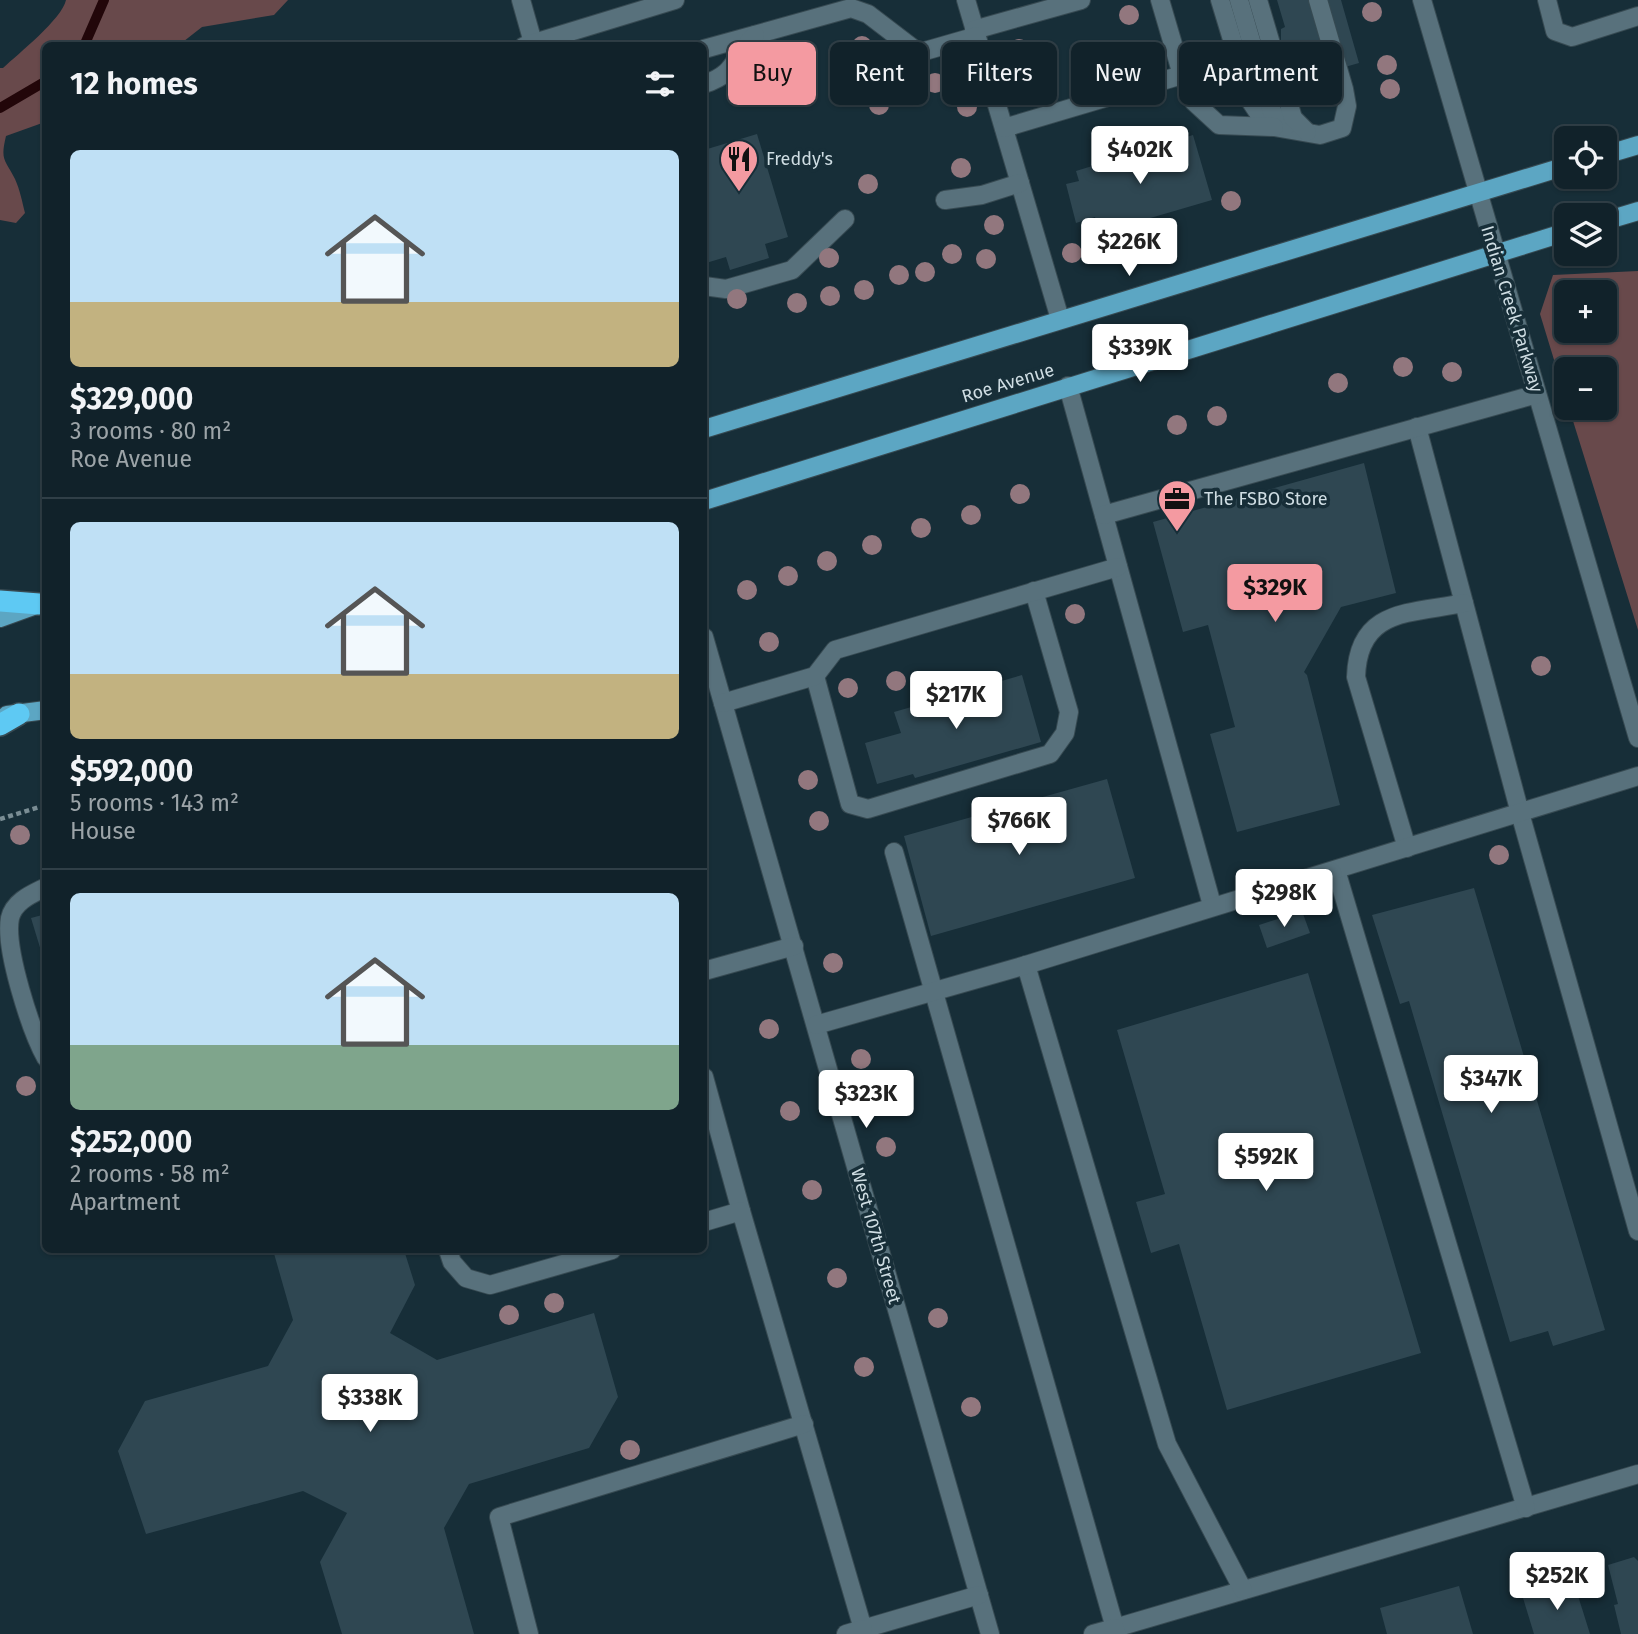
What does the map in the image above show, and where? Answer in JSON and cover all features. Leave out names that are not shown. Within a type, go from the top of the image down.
[{"type":"highway","points":[[0,601],[42,603]]},
{"type":"highway","points":[[0,725],[9,715]]},
{"type":"main road","points":[[1617,151],[1638,145]]},
{"type":"main road","points":[[707,428],[1554,170]]},
{"type":"main road","points":[[1617,217],[1638,211]]},
{"type":"main road","name":"Roe Avenue","points":[[707,499],[1554,236]]},
{"type":"main road","points":[[0,618],[42,603]]},
{"type":"main road","points":[[9,715],[42,711]]},
{"type":"street","points":[[521,0],[529,42]]},
{"type":"street","points":[[540,42],[675,0]]},
{"type":"street","points":[[966,0],[1060,319]]},
{"type":"street","points":[[928,50],[1081,0]]},
{"type":"street","points":[[1160,0],[1179,65]]},
{"type":"street","points":[[1220,0],[1251,102],[1263,120],[1281,128]]},
{"type":"street","points":[[1239,0],[1272,112],[1281,128]]},
{"type":"street","points":[[1258,0],[1293,118],[1307,132]]},
{"type":"street","points":[[1197,105],[1219,125],[1335,133],[1346,119],[1345,89],[1318,0]]},
{"type":"street","name":"Indian Creek Parkway","points":[[1422,0],[1638,738]]},
{"type":"street","points":[[1547,0],[1555,31],[1572,37],[1638,16]]},
{"type":"street","points":[[707,48],[851,8],[869,14],[905,42]]},
{"type":"street","points":[[707,83],[726,75],[741,48],[758,33]]},
{"type":"street","points":[[1004,128],[1179,76]]},
{"type":"street","points":[[945,200],[982,195],[1020,183]]},
{"type":"street","points":[[707,286],[726,289],[792,270],[845,219]]},
{"type":"street","points":[[1068,386],[1212,905]]},
{"type":"street","points":[[1104,515],[1537,394]]},
{"type":"street","points":[[1417,427],[1520,813],[1638,1231]]},
{"type":"street","points":[[723,703],[815,676],[835,650],[1118,567]]},
{"type":"street","points":[[815,676],[850,804],[868,809],[1050,754],[1065,733],[1069,712],[1034,591]]},
{"type":"street","points":[[1406,848],[1356,677],[1357,657],[1363,640],[1376,625],[1390,619],[1464,603]]},
{"type":"street","name":"West 107th Street","points":[[707,647],[990,1634]]},
{"type":"street","points":[[816,1025],[1026,965],[1212,905],[1336,870],[1638,776]]},
{"type":"street","points":[[894,852],[1116,1631]]},
{"type":"street","points":[[1336,870],[1526,1507]]},
{"type":"street","points":[[42,889],[22,899],[10,916],[10,943],[30,1024],[42,1050]]},
{"type":"street","points":[[707,970],[794,946]]},
{"type":"street","points":[[1026,965],[1167,1444],[1243,1590]]},
{"type":"street","points":[[707,1088],[804,1424],[854,1632],[979,1595]]},
{"type":"street","points":[[707,1221],[741,1211]]},
{"type":"street","points":[[449,1253],[452,1262],[466,1278],[490,1285],[554,1258],[590,1253]]},
{"type":"street","points":[[529,1634],[499,1517],[804,1424]]},
{"type":"street","points":[[1093,1634],[1116,1631],[1243,1590],[1638,1474]]},
{"type":"path","points":[[0,819],[42,806]]},
{"type":"shaded area","points":[[66,0],[288,0],[274,15],[202,27],[183,42],[42,42],[42,123],[6,136],[3,150],[4,159],[17,183],[25,213],[16,223],[0,220],[0,68],[48,26]]},
{"type":"shaded area","points":[[1638,271],[1638,630],[1573,420],[1617,420],[1617,357],[1554,357],[1554,360],[1540,314],[1553,275]]},
{"type":"building","points":[[1277,0],[1341,0],[1359,63],[1342,68],[1342,42],[1281,42],[1281,29],[1285,27]]},
{"type":"building","name":"Freddy's","points":[[757,134],[788,237],[765,244],[769,258],[730,270],[726,257],[707,263],[707,149]]},
{"type":"building","points":[[1193,135],[1212,200],[1099,233],[1095,217],[1076,223],[1066,184],[1079,181],[1076,171]]},
{"type":"building","points":[[1364,463],[1396,593],[1341,607],[1304,672],[1307,675],[1340,805],[1237,832],[1210,734],[1235,727],[1208,625],[1183,632],[1153,522]]},
{"type":"building","points":[[1022,675],[1041,742],[915,778],[913,774],[877,784],[865,743],[901,733],[894,712]]},
{"type":"building","points":[[1107,779],[1135,878],[931,936],[904,836]]},
{"type":"building","points":[[1474,888],[1605,1330],[1553,1346],[1548,1331],[1510,1342],[1409,1001],[1400,1004],[1372,915]]},
{"type":"building","points":[[1302,911],[1310,933],[1267,948],[1259,925]]},
{"type":"building","points":[[42,915],[42,954],[31,918]]},
{"type":"building","points":[[1308,973],[1421,1353],[1227,1410],[1179,1244],[1151,1253],[1136,1202],[1165,1194],[1117,1030]]},
{"type":"building","points":[[274,1253],[405,1253],[415,1285],[390,1333],[437,1360],[594,1313],[618,1397],[589,1448],[469,1484],[444,1528],[474,1634],[342,1634],[320,1562],[347,1513],[303,1491],[146,1534],[118,1451],[145,1401],[268,1366],[293,1320]]},
{"type":"building","points":[[1634,1557],[1638,1561],[1638,1634],[1621,1634],[1614,1605],[1618,1604],[1608,1565]]},
{"type":"building","points":[[1574,1583],[1590,1634],[1534,1634],[1523,1598]]},
{"type":"building","points":[[1459,1586],[1473,1634],[1387,1634],[1380,1608]]},
{"type":"waterway","points":[[86,42],[104,0]]},
{"type":"waterway","points":[[0,108],[42,83]]},
{"type":"place","name":"Freddy's","points":[[739,193]]},
{"type":"place","name":"The FSBO Store","points":[[1177,533]]}]
